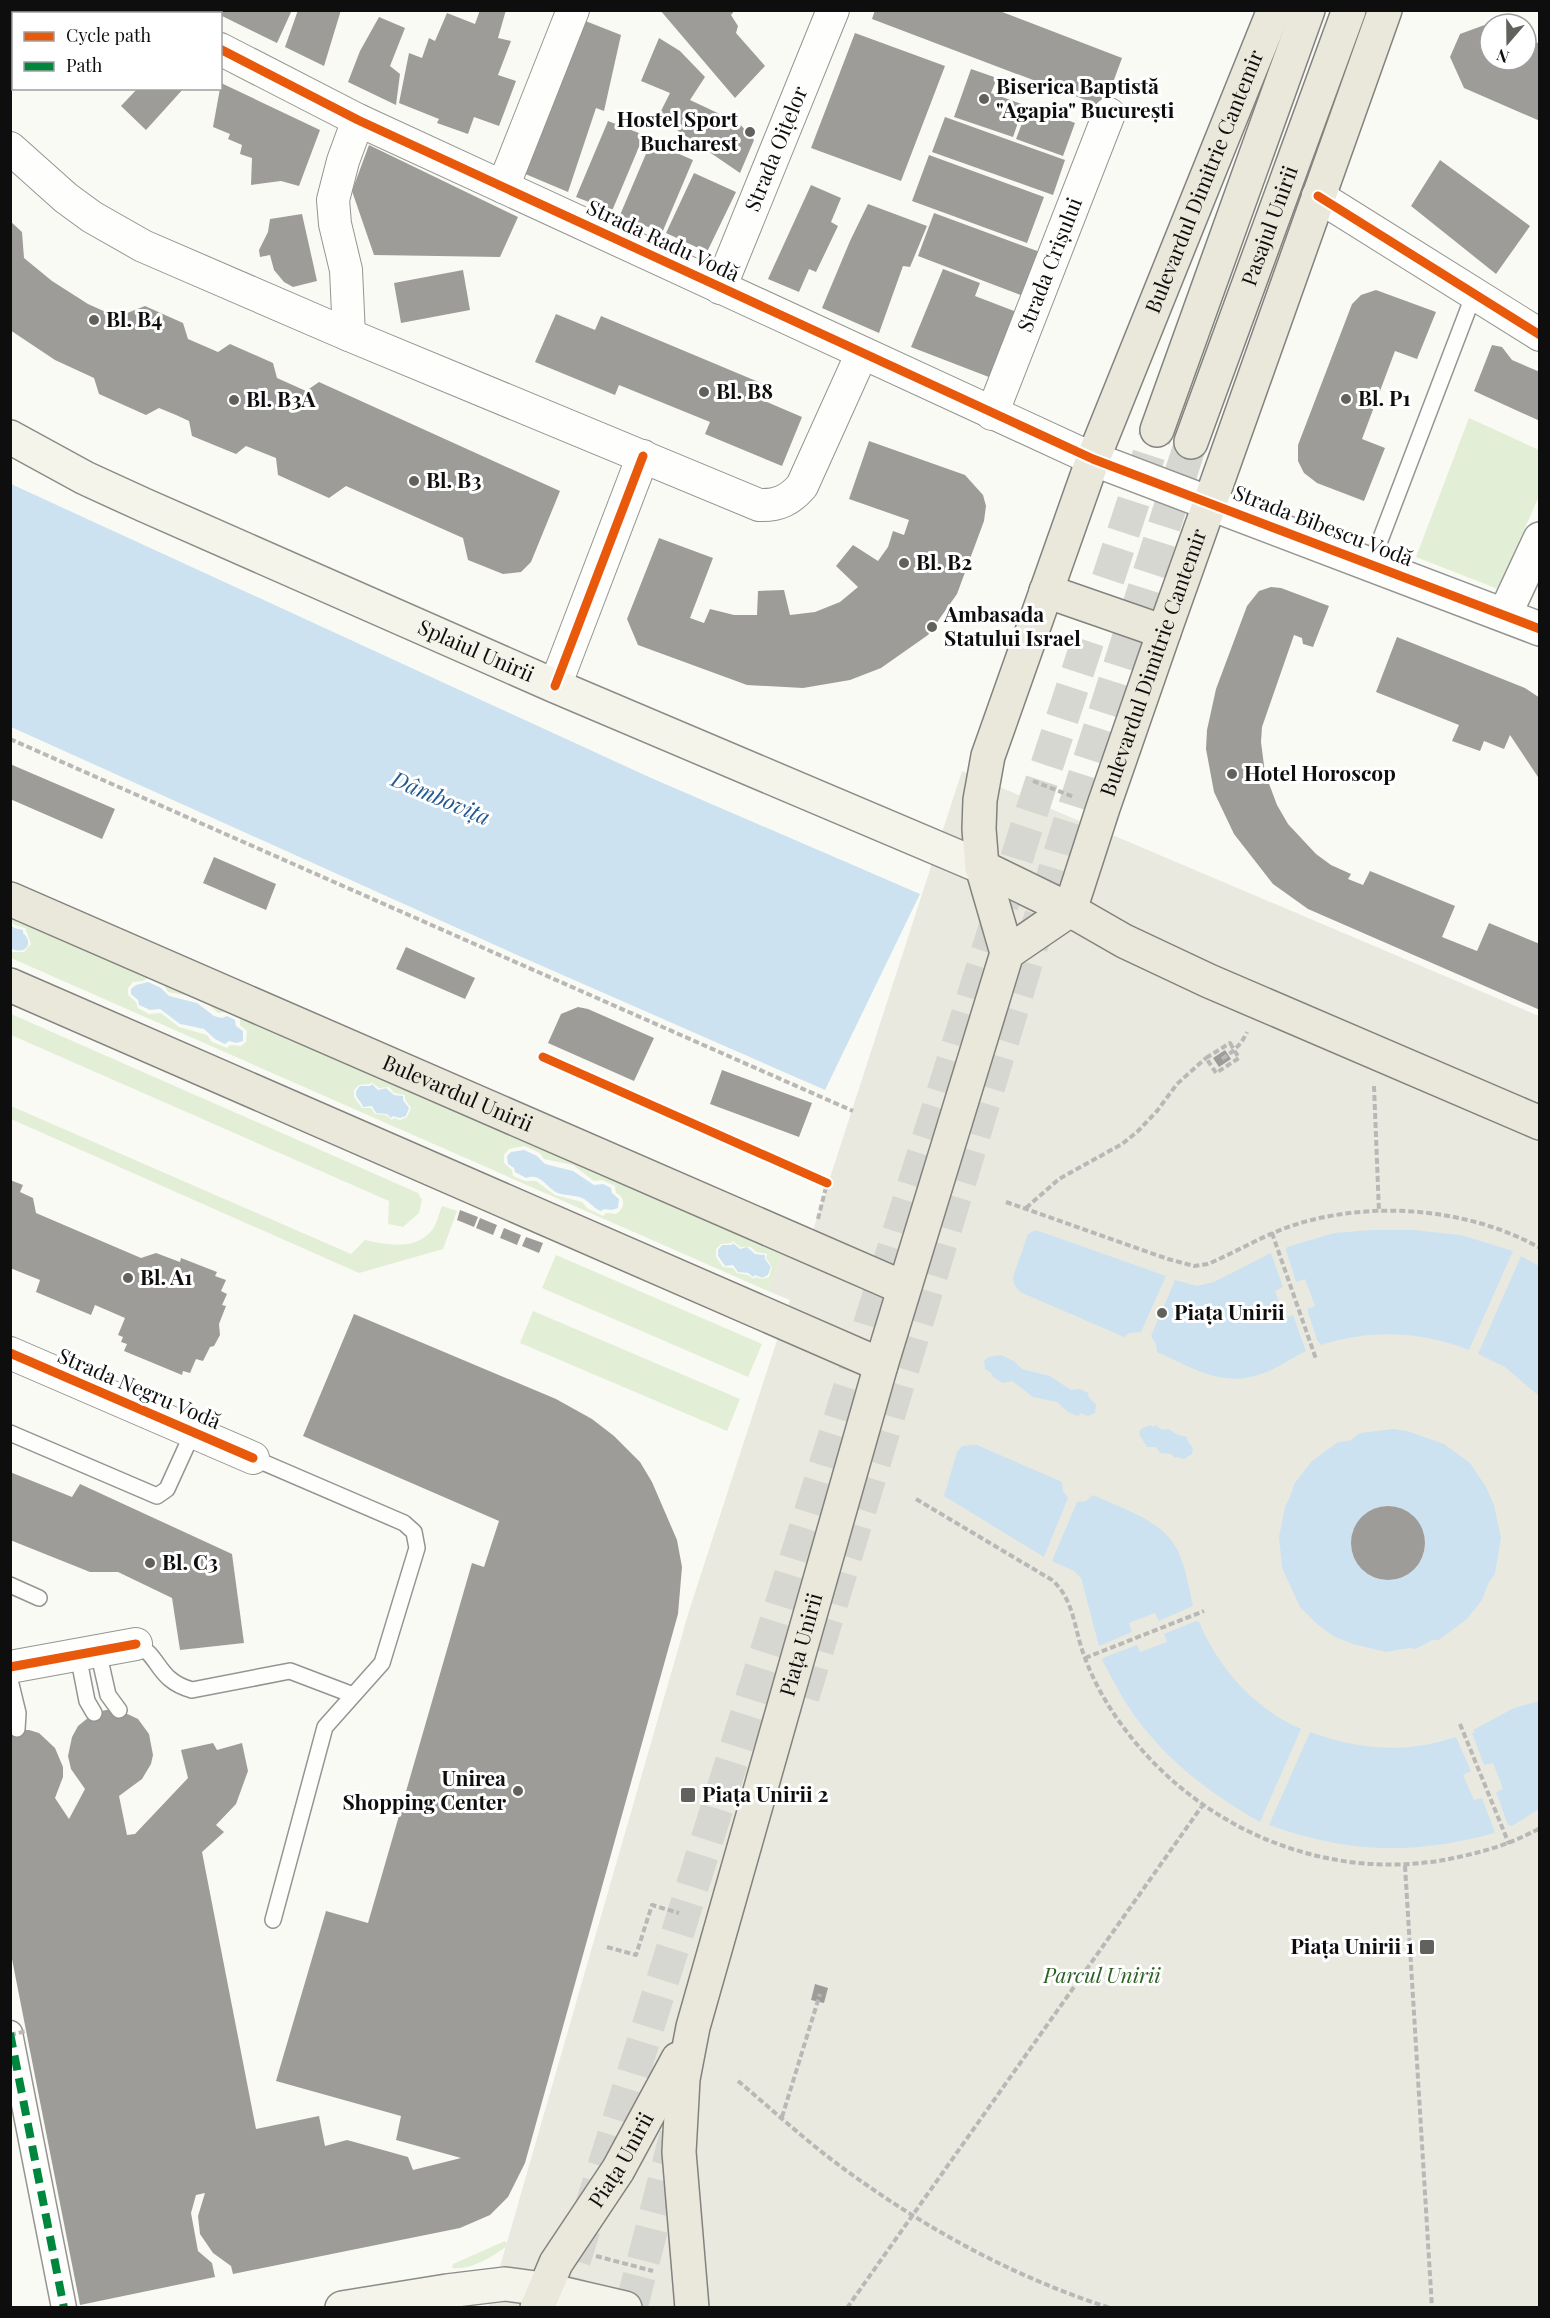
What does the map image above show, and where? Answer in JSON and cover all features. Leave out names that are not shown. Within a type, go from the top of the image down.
[{"type":"main road","name":"Bulevardul Dimitrie Cantemir","points":[[982,867],[979,829],[980,800],[988,756],[1093,459],[1274,10]]},
{"type":"main road","name":"Pasajul Unirii","points":[[1157,430],[1308,10]]},
{"type":"main road","name":"Pasajul Unirii","points":[[1191,442],[1349,10]]},
{"type":"main road","name":"Bulevardul Dimitrie Cantemir","points":[[1070,910],[1164,632],[1385,10]]},
{"type":"main road","name":"Splaiul Unirii","points":[[10,437],[85,478],[144,505],[555,686],[982,867]]},
{"type":"main road","points":[[1046,591],[1164,632]]},
{"type":"main road","points":[[982,867],[1007,953],[1070,910]]},
{"type":"main road","points":[[982,867],[1070,910],[1124,941],[1209,981],[1539,1123]]},
{"type":"main road","name":"Bulevardul Unirii","points":[[10,899],[904,1288]]},
{"type":"main road","name":"Piața Unirii","points":[[692,2307],[679,2152],[683,2079],[693,2027],[881,1365],[1007,953]]},
{"type":"main road","points":[[10,985],[881,1365]]},
{"type":"main road","name":"Piața Unirii","points":[[540,2298],[556,2263],[618,2170],[668,2080],[693,2027]]},
{"type":"main road","points":[[342,2307],[491,2285],[522,2285],[540,2298],[625,2307]]},
{"type":"street","points":[[503,187],[573,10]]},
{"type":"street","name":"Strada Oițelor","points":[[720,288],[833,10]]},
{"type":"street","name":"Strada Radu Vodă","points":[[222,50],[357,120],[1093,459]]},
{"type":"street","name":"Strada Crișului","points":[[992,414],[1109,114]]},
{"type":"street","points":[[349,335],[346,270],[335,224],[333,200],[357,120]]},
{"type":"street","points":[[10,148],[66,198],[116,232],[168,257],[748,502],[771,506],[784,502],[794,495],[807,477],[862,353]]},
{"type":"street","points":[[1318,196],[1539,335]]},
{"type":"street","points":[[555,686],[643,456]]},
{"type":"street","name":"Strada Bibescu Vodă","points":[[1093,459],[1505,614],[1539,629]]},
{"type":"street","points":[[1505,614],[1539,539]]},
{"type":"street","name":"Strada Negru Vodă","points":[[10,1353],[253,1458]]},
{"type":"street","points":[[10,1667],[136,1644]]},
{"type":"street","points":[[16,2033],[64,2307]]},
{"type":"lane","points":[[1371,564],[1474,294]]},
{"type":"lane","points":[[10,1433],[157,1496],[167,1489],[193,1432]]},
{"type":"lane","points":[[253,1458],[404,1523],[414,1532],[417,1548],[382,1663],[325,1727],[273,1920]]},
{"type":"lane","points":[[10,1585],[39,1598]]},
{"type":"lane","points":[[136,1644],[143,1647],[167,1678],[179,1686],[192,1690],[290,1671],[353,1695]]},
{"type":"lane","points":[[88,1653],[108,1695],[119,1710]]},
{"type":"lane","points":[[88,1653],[87,1701],[94,1713]]},
{"type":"lane","points":[[10,1680],[18,1713],[17,1729]]},
{"type":"path","points":[[10,739],[853,1111]]},
{"type":"path","points":[[1033,780],[1078,798]]},
{"type":"path","points":[[1222,1059],[1242,1043],[1247,1031]]},
{"type":"path","points":[[1025,1208],[1059,1179],[1122,1144],[1137,1132],[1157,1111],[1177,1084],[1206,1058],[1230,1043],[1239,1058],[1216,1073],[1206,1058]]},
{"type":"path","points":[[543,1057],[827,1183],[815,1228]]},
{"type":"path","points":[[1374,1086],[1379,1212]]},
{"type":"path","points":[[1006,1202],[1194,1266],[1208,1264],[1272,1233],[1312,1220],[1379,1212],[1433,1214],[1462,1220],[1516,1236],[1539,1248]]},
{"type":"path","points":[[1272,1233],[1316,1359]]},
{"type":"path","points":[[916,1499],[1052,1580],[1061,1588],[1067,1598],[1085,1658],[1113,1713],[1126,1731],[1175,1784],[1202,1806],[1257,1836],[1305,1853],[1347,1862],[1405,1866],[1453,1859],[1509,1844],[1539,1828]]},
{"type":"path","points":[[1085,1658],[1204,1611]]},
{"type":"path","points":[[1460,1724],[1509,1844]]},
{"type":"path","points":[[847,2307],[1202,1806]]},
{"type":"path","points":[[1405,1866],[1432,2307]]},
{"type":"path","points":[[607,1947],[636,1955],[652,1905],[678,1913]]},
{"type":"path","points":[[782,2117],[820,1994]]},
{"type":"path","points":[[738,2081],[846,2170],[958,2243],[1004,2267],[1074,2296],[1110,2307]]},
{"type":"path","points":[[596,2256],[653,2271]]},
{"type":"green space","points":[[1469,418],[1539,450],[1539,496],[1498,589],[1416,557]]},
{"type":"green space","points":[[11,916],[783,1252],[768,1291],[11,958],[10,952],[24,952],[31,944],[25,928],[15,925]],"holes":[[[148,978],[164,985],[168,992],[190,996],[210,1006],[218,1013],[226,1012],[240,1018],[240,1025],[247,1031],[246,1042],[241,1046],[230,1045],[227,1048],[212,1042],[207,1035],[179,1027],[161,1013],[149,1014],[138,1008],[136,1002],[128,995],[128,988],[133,982]],[[371,1082],[379,1088],[389,1087],[394,1093],[405,1095],[411,1108],[407,1117],[392,1120],[386,1115],[375,1114],[371,1108],[362,1108],[354,1097],[354,1090],[359,1085]],[[524,1146],[540,1153],[544,1159],[573,1165],[594,1181],[602,1180],[615,1186],[616,1193],[623,1200],[623,1206],[616,1214],[606,1213],[603,1216],[588,1209],[582,1202],[555,1195],[536,1181],[525,1181],[513,1176],[512,1170],[504,1163],[504,1155],[509,1149]],[[733,1241],[740,1247],[751,1247],[756,1252],[767,1254],[766,1258],[772,1267],[769,1277],[762,1279],[755,1277],[754,1279],[737,1273],[733,1268],[723,1267],[716,1257],[716,1249],[721,1244]]]},
{"type":"green space","points":[[11,1014],[418,1193],[422,1200],[419,1213],[403,1227],[388,1224],[389,1201],[11,1035]]},
{"type":"green space","points":[[11,1106],[351,1254],[365,1240],[392,1245],[418,1241],[433,1229],[442,1206],[457,1211],[443,1249],[359,1273],[11,1119]]},
{"type":"green space","points":[[556,1255],[762,1344],[748,1377],[542,1288]]},
{"type":"green space","points":[[533,1311],[740,1399],[727,1431],[520,1343]]},
{"type":"green space","points":[[505,2241],[508,2245],[482,2262],[467,2267],[452,2268],[453,2264]]},
{"type":"shaded area","name":"Piața Unirii","points":[[962,771],[1539,1016],[1539,2307],[488,2308],[689,1611],[790,1300],[768,1291],[783,1252],[803,1261]]},
{"type":"water","name":"Dâmbovița","points":[[11,484],[649,777],[920,894],[825,1090],[517,955],[11,727]]},
{"type":"water","points":[[10,924],[14,928],[23,930],[28,940],[25,949],[11,950]]},
{"type":"water","points":[[148,982],[161,988],[169,996],[197,1003],[214,1016],[222,1018],[227,1016],[235,1020],[236,1026],[243,1031],[243,1041],[236,1043],[229,1041],[225,1044],[204,1029],[180,1024],[160,1009],[150,1010],[139,1005],[138,1000],[131,994],[131,989]]},
{"type":"water","points":[[372,1084],[378,1090],[386,1088],[394,1095],[403,1096],[409,1108],[406,1116],[391,1118],[387,1114],[376,1113],[372,1106],[363,1107],[356,1095],[357,1089],[360,1086]]},
{"type":"water","points":[[524,1150],[537,1156],[545,1164],[573,1171],[594,1185],[603,1184],[611,1188],[612,1193],[619,1199],[618,1208],[601,1211],[582,1198],[554,1191],[536,1177],[526,1178],[515,1172],[514,1168],[508,1164],[507,1156],[511,1152]]},
{"type":"water","points":[[1036,1230],[1166,1276],[1141,1332],[1129,1333],[1124,1337],[1020,1292],[1014,1284],[1013,1277],[1028,1234]]},
{"type":"water","points":[[1413,1230],[1461,1235],[1513,1251],[1469,1350],[1433,1339],[1395,1334],[1358,1336],[1321,1345],[1317,1340],[1307,1309],[1315,1306],[1305,1279],[1296,1282],[1287,1247],[1334,1233]]},
{"type":"water","points":[[733,1243],[740,1249],[747,1247],[755,1254],[765,1255],[771,1267],[768,1275],[762,1278],[755,1275],[753,1277],[748,1273],[738,1272],[733,1265],[725,1266],[718,1256],[718,1250],[722,1245]]},
{"type":"water","points":[[1271,1253],[1283,1287],[1275,1291],[1285,1317],[1293,1315],[1306,1351],[1264,1373],[1235,1379],[1222,1378],[1196,1370],[1157,1352],[1156,1344],[1151,1336],[1175,1280],[1197,1286],[1214,1282]]},
{"type":"water","points":[[1521,1256],[1539,1266],[1539,1396],[1505,1367],[1478,1354]]},
{"type":"water","points":[[1001,1355],[1014,1361],[1022,1369],[1050,1376],[1071,1390],[1080,1389],[1088,1393],[1089,1398],[1096,1404],[1095,1413],[1088,1416],[1081,1413],[1078,1416],[1068,1412],[1057,1402],[1033,1397],[1012,1381],[1003,1383],[993,1377],[985,1369],[984,1361],[988,1357]]},
{"type":"water","points":[[1150,1425],[1154,1427],[1156,1425],[1162,1430],[1169,1429],[1178,1435],[1187,1437],[1193,1448],[1192,1454],[1184,1459],[1175,1458],[1171,1454],[1160,1453],[1156,1447],[1147,1447],[1139,1434],[1141,1429]]},
{"type":"water","points":[[1393,1429],[1407,1431],[1444,1444],[1470,1463],[1486,1487],[1494,1505],[1501,1538],[1495,1574],[1482,1600],[1467,1619],[1439,1640],[1432,1640],[1416,1649],[1386,1652],[1353,1644],[1333,1636],[1300,1607],[1282,1568],[1279,1537],[1285,1507],[1294,1484],[1312,1461],[1338,1442],[1349,1441],[1360,1433]],"holes":[[[1383,1506],[1403,1510],[1418,1522],[1425,1538],[1425,1547],[1420,1562],[1409,1573],[1398,1578],[1382,1579],[1368,1574],[1358,1565],[1353,1553],[1352,1540],[1356,1527],[1366,1515]]]},
{"type":"water","points":[[977,1445],[1062,1482],[1063,1491],[1068,1498],[1044,1557],[944,1496],[957,1452],[962,1446]]},
{"type":"water","points":[[1093,1495],[1141,1517],[1163,1531],[1178,1551],[1193,1606],[1159,1621],[1155,1613],[1129,1623],[1132,1632],[1099,1646],[1081,1578],[1074,1571],[1052,1561],[1077,1502],[1086,1501]]},
{"type":"water","points":[[1383,1508],[1405,1512],[1416,1521],[1422,1533],[1423,1547],[1419,1560],[1410,1570],[1398,1576],[1382,1577],[1370,1573],[1360,1564],[1354,1553],[1353,1540],[1358,1527],[1367,1516]]},
{"type":"water","points":[[1196,1621],[1199,1622],[1217,1656],[1240,1685],[1268,1710],[1301,1729],[1260,1822],[1210,1790],[1166,1753],[1135,1716],[1102,1660],[1137,1645],[1140,1652],[1167,1642],[1164,1634]]},
{"type":"water","points":[[1539,1701],[1539,1809],[1512,1826],[1508,1825],[1496,1792],[1503,1789],[1493,1763],[1484,1765],[1472,1733],[1475,1732],[1473,1730],[1514,1708]]},
{"type":"water","points":[[1310,1732],[1347,1743],[1382,1748],[1418,1746],[1456,1737],[1471,1771],[1463,1775],[1474,1800],[1482,1798],[1495,1833],[1436,1845],[1381,1848],[1327,1842],[1269,1825]]},
{"type":"building","points":[[55,10],[127,10],[128,12],[54,12]]},
{"type":"building","points":[[220,10],[292,10],[277,43],[222,16]]},
{"type":"building","points":[[298,10],[341,10],[324,66],[285,47]]},
{"type":"building","points":[[480,10],[506,10],[498,38],[511,41],[498,75],[516,81],[499,126],[474,117],[468,134],[437,123],[439,119],[399,103],[409,53],[422,58],[429,38],[435,41],[447,13],[475,24]]},
{"type":"building","points":[[660,10],[735,10],[731,15],[738,26],[736,33],[765,66],[735,98]]},
{"type":"building","points":[[875,10],[997,10],[1122,58],[1104,107],[872,19]]},
{"type":"building","points":[[379,17],[405,28],[390,66],[400,74],[396,105],[348,82],[360,51]]},
{"type":"building","points":[[583,20],[621,35],[604,111],[596,108],[568,192],[523,173]]},
{"type":"building","points":[[1478,27],[1478,72],[1538,72],[1538,43],[1540,44],[1540,121],[1464,88],[1450,57],[1460,34]]},
{"type":"building","points":[[855,33],[945,66],[901,181],[811,148]]},
{"type":"building","points":[[659,38],[680,51],[705,77],[690,100],[739,123],[754,140],[740,173],[658,117],[670,93],[641,81]]},
{"type":"building","name":"Biserica Baptistă \"Agapia\" București","points":[[971,69],[997,78],[991,93],[1024,105],[1013,137],[954,117]]},
{"type":"building","points":[[222,83],[320,130],[299,186],[281,181],[251,185],[252,158],[240,154],[242,145],[228,139],[230,134],[213,127]]},
{"type":"building","points":[[136,90],[182,90],[146,130],[121,106]]},
{"type":"building","points":[[1029,105],[1075,123],[1063,156],[1016,139]]},
{"type":"building","points":[[945,117],[1065,160],[1053,195],[932,152]]},
{"type":"building","points":[[608,121],[644,135],[612,211],[576,197]]},
{"type":"building","points":[[651,142],[693,160],[662,233],[620,215]]},
{"type":"building","points":[[369,145],[518,217],[500,257],[374,255],[352,191]]},
{"type":"building","points":[[929,155],[1044,197],[1027,243],[912,201]]},
{"type":"building","points":[[1440,160],[1530,226],[1496,274],[1411,206]]},
{"type":"building","points":[[694,173],[736,192],[707,252],[666,233]]},
{"type":"building","points":[[811,185],[841,198],[831,222],[838,226],[816,272],[809,269],[799,292],[768,279]]},
{"type":"building","points":[[868,204],[927,226],[910,267],[903,266],[879,333],[822,308]]},
{"type":"building","points":[[934,213],[1040,252],[1023,296],[918,256]]},
{"type":"building","points":[[302,214],[317,281],[293,287],[284,282],[274,270],[270,255],[260,257],[259,250],[268,232],[270,219]]},
{"type":"building","points":[[10,221],[22,232],[24,258],[52,281],[88,304],[117,317],[145,306],[183,323],[188,339],[218,352],[230,344],[273,363],[277,378],[306,391],[319,382],[560,491],[531,562],[521,572],[503,574],[468,560],[463,538],[346,486],[329,498],[278,475],[276,458],[246,446],[236,454],[192,436],[189,421],[176,415],[159,408],[146,415],[99,394],[94,378],[55,360],[10,330]]},
{"type":"building","points":[[943,269],[980,283],[975,296],[1022,314],[994,379],[911,347]]},
{"type":"building","points":[[463,270],[470,310],[401,323],[394,283]]},
{"type":"building","name":"Bl. P1","points":[[1376,290],[1436,312],[1417,359],[1395,351],[1362,439],[1385,448],[1364,501],[1317,483],[1304,473],[1298,461],[1298,445],[1352,304],[1361,295]]},
{"type":"building","name":"Bl. B8","points":[[556,314],[595,330],[601,316],[773,388],[767,402],[802,417],[782,466],[705,434],[710,422],[619,385],[615,395],[535,362]]},
{"type":"building","points":[[1492,345],[1502,347],[1512,360],[1540,372],[1540,421],[1474,391]]},
{"type":"building","name":"Bl. B2","points":[[869,441],[965,475],[983,495],[986,506],[984,521],[957,594],[928,635],[881,668],[850,680],[803,688],[747,685],[638,645],[627,619],[659,538],[713,558],[690,618],[704,623],[710,609],[734,615],[757,615],[758,591],[784,590],[790,615],[815,612],[840,602],[858,587],[836,566],[853,545],[878,561],[888,547],[893,531],[904,535],[909,520],[849,499]]},
{"type":"building","points":[[1271,587],[1281,588],[1329,606],[1313,647],[1303,644],[1302,638],[1294,635],[1262,727],[1261,742],[1265,773],[1277,805],[1288,824],[1316,854],[1331,865],[1351,874],[1348,879],[1363,885],[1370,871],[1455,906],[1442,937],[1477,951],[1489,923],[1540,944],[1540,1010],[1308,909],[1273,884],[1234,834],[1214,792],[1206,749],[1207,730],[1216,689],[1247,606],[1259,591]]},
{"type":"building","points":[[1397,637],[1525,688],[1540,698],[1540,780],[1510,735],[1504,749],[1484,741],[1480,751],[1452,741],[1459,725],[1376,692]]},
{"type":"building","points":[[10,764],[115,809],[102,839],[10,799]]},
{"type":"building","points":[[214,857],[276,884],[266,910],[203,883]]},
{"type":"building","points":[[406,947],[475,978],[465,999],[396,969]]},
{"type":"building","points":[[578,1007],[588,1009],[654,1038],[634,1081],[548,1043],[561,1014]]},
{"type":"building","points":[[1225,1050],[1231,1059],[1219,1067],[1213,1058]]},
{"type":"building","points":[[722,1070],[812,1103],[799,1137],[710,1104]]},
{"type":"building","name":"Bl. A1","points":[[10,1180],[23,1185],[20,1192],[33,1198],[36,1213],[141,1258],[156,1253],[180,1262],[181,1258],[217,1272],[215,1276],[226,1280],[221,1291],[227,1294],[222,1305],[226,1306],[219,1324],[220,1335],[214,1346],[210,1347],[203,1361],[196,1359],[190,1373],[183,1371],[182,1375],[124,1351],[127,1344],[121,1342],[123,1337],[118,1335],[125,1318],[95,1305],[91,1315],[36,1292],[40,1280],[10,1268]]},
{"type":"building","points":[[460,1210],[478,1217],[474,1227],[457,1220]]},
{"type":"building","points":[[480,1218],[497,1225],[493,1235],[476,1228]]},
{"type":"building","points":[[504,1228],[521,1235],[517,1245],[500,1238]]},
{"type":"building","points":[[526,1237],[543,1243],[539,1253],[522,1246]]},
{"type":"building","name":"Unirea Shopping Center","points":[[354,1314],[556,1399],[592,1419],[614,1436],[640,1462],[652,1482],[677,1540],[682,1567],[678,1614],[525,2163],[508,2197],[490,2215],[460,2228],[233,2274],[231,2266],[213,2253],[200,2234],[198,2216],[205,2193],[196,2195],[191,2213],[198,2251],[212,2263],[215,2277],[80,2305],[10,1949],[10,1730],[29,1730],[39,1733],[55,1748],[63,1767],[63,1777],[55,1798],[69,1819],[85,1789],[71,1769],[68,1756],[72,1737],[78,1726],[94,1713],[106,1710],[119,1710],[138,1719],[149,1734],[153,1755],[151,1764],[142,1779],[119,1796],[127,1835],[135,1834],[188,1778],[181,1750],[213,1743],[217,1750],[242,1743],[248,1771],[236,1804],[216,1825],[224,1832],[202,1852],[256,2129],[319,2116],[325,2146],[347,2140],[408,2157],[413,2170],[461,2158],[396,2140],[401,2116],[276,2081],[326,1911],[368,1923],[472,1563],[484,1567],[499,1521],[303,1436]]},
{"type":"building","name":"Bl. C3","points":[[10,1472],[72,1497],[80,1484],[232,1554],[244,1643],[180,1650],[172,1598],[118,1572],[90,1572],[10,1540]]},
{"type":"building","points":[[1388,1506],[1402,1509],[1414,1517],[1422,1529],[1425,1543],[1422,1557],[1414,1569],[1402,1577],[1388,1580],[1374,1577],[1362,1569],[1354,1557],[1351,1543],[1354,1529],[1362,1517],[1374,1509]]},
{"type":"building","points":[[815,1984],[828,1988],[824,2003],[811,2000]]},
{"type":"tunnel","points":[[562,2308],[574,2261],[1026,829],[1157,430]]},
{"type":"tunnel","points":[[803,1697],[1062,846],[1191,442]]},
{"type":"tunnel","points":[[631,2308],[676,2135]]},
{"type":"marked path","points":[[10,2033],[64,2308]]},
{"type":"cycle path","points":[[222,50],[358,120],[1093,459],[1540,629]]},
{"type":"cycle path","points":[[1318,196],[1540,335]]},
{"type":"cycle path","points":[[555,686],[643,456]]},
{"type":"cycle path","points":[[543,1057],[827,1183]]},
{"type":"cycle path","points":[[10,1353],[253,1458]]},
{"type":"cycle path","points":[[10,1667],[136,1644]]},
{"type":"place","name":"Biserica Baptistă \"Agapia\" București","points":[[984,99]]},
{"type":"place","name":"Hostel Sport Bucharest","points":[[750,132]]},
{"type":"place","name":"Bl. B4","points":[[94,320]]},
{"type":"place","name":"Bl. B8","points":[[704,392]]},
{"type":"place","name":"Bl. P1","points":[[1346,399]]},
{"type":"place","name":"Bl. B3A","points":[[234,400]]},
{"type":"place","name":"Bl. B3","points":[[414,481]]},
{"type":"place","name":"Bl. B2","points":[[904,563]]},
{"type":"place","name":"Ambasada Statului Israel","points":[[932,627]]},
{"type":"place","name":"Hotel Horoscop","points":[[1232,774]]},
{"type":"place","name":"Bl. A1","points":[[128,1278]]},
{"type":"place","name":"Piața Unirii","points":[[1162,1313]]},
{"type":"place","name":"Bl. C3","points":[[150,1563]]},
{"type":"place","name":"Unirea Shopping Center","points":[[518,1791]]},
{"type":"place","name":"Piața Unirii 2","points":[[688,1795]]},
{"type":"place","name":"Piața Unirii 1","points":[[1427,1947]]},
{"type":"park label","name":"Parcul Unirii","points":[[1102,1976]]}]
